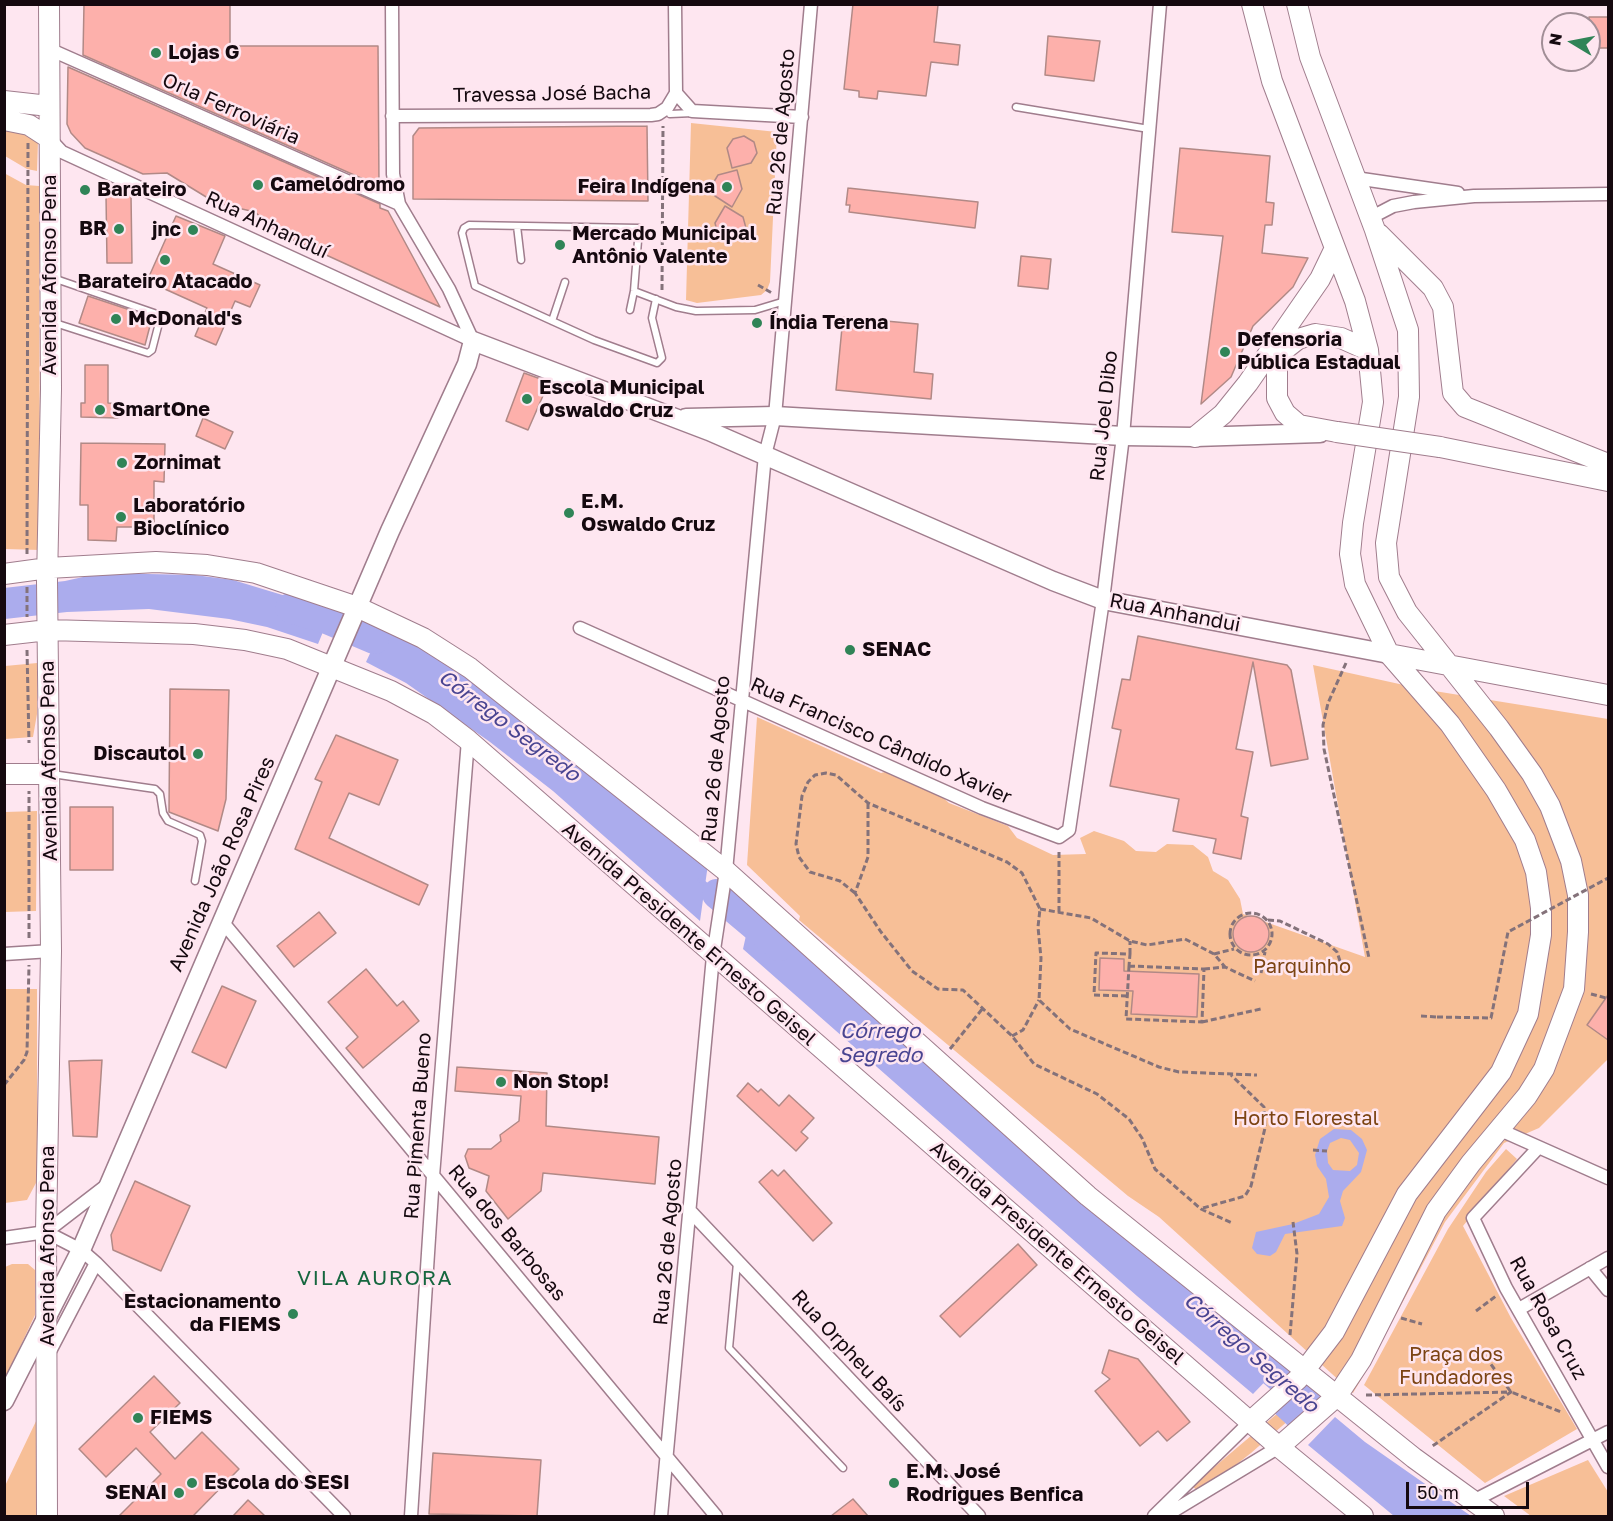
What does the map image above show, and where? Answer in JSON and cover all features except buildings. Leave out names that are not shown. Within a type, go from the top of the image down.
[{"type":"main road","name":"Avenida Afonso Pena","points":[[47,1516],[46,1232],[51,951],[48,622],[49,4]]},
{"type":"main road","points":[[1251,1421],[1268,1408],[1302,1374],[1334,1332],[1407,1194],[1501,1072],[1528,1014],[1541,935],[1541,908],[1536,872],[1525,840],[1496,790],[1450,724],[1389,654],[1355,584],[1350,554],[1373,402],[1368,350],[1355,301],[1272,81],[1252,4]]},
{"type":"main road","points":[[1279,1448],[1332,1401],[1361,1360],[1436,1212],[1498,1129],[1527,1096],[1544,1069],[1574,989],[1578,895],[1571,861],[1550,806],[1532,774],[1499,728],[1407,612],[1389,577],[1386,543],[1409,397],[1408,330],[1373,224],[1310,57],[1297,4]]},
{"type":"main road","points":[[4,101],[49,106]]},
{"type":"main road","points":[[4,120],[29,125],[49,138]]},
{"type":"main road","points":[[1373,224],[1433,288],[1443,308],[1453,393],[1465,407],[1608,464]]},
{"type":"main road","points":[[1196,437],[1223,414],[1248,383],[1320,279],[1334,250]]},
{"type":"main road","points":[[1368,350],[1341,338],[1315,334],[1298,339],[1284,350],[1277,364],[1277,398],[1286,413],[1299,425],[1440,447],[1608,481]]},
{"type":"main road","points":[[4,574],[48,575],[156,562],[207,565],[256,573],[423,638],[470,668],[725,876],[940,1061],[1088,1196],[1288,1354],[1302,1374],[1332,1401],[1494,1516]]},
{"type":"main road","name":"Avenida Presidente Ernesto Geisel","points":[[4,635],[48,622],[245,639],[335,661],[434,714],[468,740],[713,956],[1251,1421],[1279,1448],[1363,1516]]},
{"type":"main road","name":"Rua Anhandui","points":[[1389,654],[1608,695]]},
{"type":"main road","points":[[4,774],[49,774]]},
{"type":"street","points":[[392,4],[393,174],[399,204],[449,289],[473,341]]},
{"type":"street","points":[[675,4],[676,93]]},
{"type":"street","name":"Rua 26 de Agosto","points":[[661,1516],[713,956],[725,876],[765,455],[775,416],[811,4]]},
{"type":"street","name":"Rua Joel Dibo","points":[[1064,833],[1103,600],[1123,436],[1160,4]]},
{"type":"street","name":"Orla Ferroviária","points":[[49,49],[399,204]]},
{"type":"street","name":"Travessa José Bacha","points":[[392,116],[651,115],[667,112],[676,93],[692,111],[700,113]]},
{"type":"street","points":[[700,113],[802,117]]},
{"type":"street","name":"Rua Anhanduí","points":[[49,138],[62,152],[473,341]]},
{"type":"street","points":[[1355,178],[1474,196]]},
{"type":"street","points":[[1373,224],[1393,206],[1413,202],[1474,196],[1608,194]]},
{"type":"street","name":"Rua Anhandui","points":[[473,341],[560,372],[765,455],[1053,581],[1103,600],[1389,654]]},
{"type":"street","name":"Avenida João Rosa Pires","points":[[4,1401],[81,1250],[355,612],[467,364],[473,341]]},
{"type":"street","points":[[674,419],[775,416],[1123,436],[1196,437],[1337,432]]},
{"type":"street","name":"Rua Francisco Cândido Xavier","points":[[580,628],[982,808],[1064,833]]},
{"type":"street","name":"Rua Pimenta Bueno","points":[[411,1516],[433,1176],[468,740]]},
{"type":"street","name":"Rua dos Barbosas","points":[[221,920],[716,1516]]},
{"type":"street","points":[[4,954],[51,951]]},
{"type":"street","points":[[1498,1129],[1608,1178]]},
{"type":"street","name":"Rua Rosa Cruz","points":[[1538,1148],[1473,1218],[1506,1288],[1608,1467]]},
{"type":"street","points":[[4,1238],[46,1232],[110,1182]]},
{"type":"street","name":"Rua Orpheu Baís","points":[[691,1212],[979,1516]]},
{"type":"street","points":[[46,1232],[81,1250],[96,1263],[344,1516]]},
{"type":"street","points":[[1519,1309],[1608,1258]]},
{"type":"street","points":[[48,1356],[96,1263]]},
{"type":"street","points":[[1590,1268],[1608,1290]]},
{"type":"street","points":[[1154,1516],[1251,1421]]},
{"type":"street","points":[[1473,1501],[1608,1432]]},
{"type":"street","points":[[1165,1516],[1279,1448]]},
{"type":"lane","points":[[1016,107],[1149,129]]},
{"type":"lane","points":[[667,112],[700,113]]},
{"type":"lane","points":[[630,310],[634,291],[639,228],[469,225],[464,228],[462,233],[475,286],[606,345],[657,363],[661,362],[662,358],[652,318],[659,300]]},
{"type":"lane","points":[[517,226],[521,260]]},
{"type":"lane","points":[[50,276],[157,314],[160,319],[152,350],[148,353],[50,322]]},
{"type":"lane","points":[[552,321],[565,282]]},
{"type":"lane","points":[[634,291],[696,311],[755,310],[786,301]]},
{"type":"lane","points":[[49,774],[100,779],[155,789],[160,794],[163,813],[168,821],[200,835],[202,841],[195,881]]},
{"type":"lane","points":[[737,1260],[729,1348],[843,1468]]},
{"type":"path","points":[[659,300],[667,112]]},
{"type":"path","points":[[4,1085],[24,1060],[27,1052],[29,774],[26,185],[29,125]]},
{"type":"path","points":[[1354,648],[1328,703],[1323,725],[1324,749],[1369,958]]},
{"type":"path","points":[[1012,1036],[1023,1030],[1040,1000],[1041,958],[1038,927],[1041,909],[1022,873],[1007,862],[868,803],[836,775],[826,772],[815,775],[808,782],[802,796],[796,844],[799,857],[810,872],[840,881],[855,893],[880,932],[912,971],[938,989],[963,990],[1012,1036],[1034,1064],[1097,1094],[1129,1119],[1142,1138],[1155,1169],[1201,1209],[1232,1224]]},
{"type":"path","points":[[855,893],[868,857],[868,803]]},
{"type":"path","points":[[1059,912],[1064,833]]},
{"type":"path","points":[[1421,1016],[1491,1018],[1508,932],[1608,878]]},
{"type":"path","points":[[1041,909],[1091,918],[1130,941],[1147,945],[1185,939],[1214,954],[1225,967],[1256,981]]},
{"type":"path","points":[[1234,949],[1229,932],[1238,917],[1254,913],[1268,920],[1280,921],[1328,944],[1337,952],[1341,964]]},
{"type":"path","points":[[1261,973],[1265,952],[1273,937],[1268,920]]},
{"type":"path","points":[[1130,941],[1126,1019],[1202,1022],[1261,1010]]},
{"type":"path","points":[[1214,954],[1234,949],[1248,956],[1265,952]]},
{"type":"path","points":[[1127,996],[1094,995],[1095,963],[1096,953],[1130,954]]},
{"type":"path","points":[[1129,966],[1204,969],[1225,967]]},
{"type":"path","points":[[1202,1022],[1204,969]]},
{"type":"path","points":[[1040,1000],[1070,1029],[1158,1067],[1179,1072],[1257,1075]]},
{"type":"path","points":[[940,1061],[983,1008]]},
{"type":"path","points":[[1201,1209],[1245,1196],[1251,1186],[1265,1128],[1264,1107],[1231,1075]]},
{"type":"path","points":[[1314,1150],[1326,1150]]},
{"type":"path","points":[[1288,1354],[1297,1254],[1293,1222]]},
{"type":"path","points":[[1476,1311],[1506,1288]]},
{"type":"path","points":[[1478,1352],[1490,1363],[1511,1392]]},
{"type":"path","points":[[1332,1401],[1511,1392],[1570,1416]]},
{"type":"path","points":[[1414,1458],[1511,1392]]},
{"type":"path","points":[[4,1469],[4,1503]]},
{"type":"green space","points":[[691,123],[777,132],[770,282],[767,290],[761,295],[697,303],[686,300]]},
{"type":"green space","points":[[17,128],[38,141],[37,171],[27,169],[5,156],[4,130]]},
{"type":"green space","points":[[4,173],[26,185],[39,186],[40,550],[5,549]]},
{"type":"green space","points":[[37,663],[37,714],[33,737],[5,739],[5,666]]},
{"type":"green space","name":"Horto Florestal","points":[[1313,665],[1422,689],[1608,719],[1608,1059],[1539,1128],[1504,1143],[1445,1222],[1353,1393],[1159,1217],[1128,1196],[799,920],[800,916],[747,865],[757,717],[881,773],[893,770],[930,786],[949,803],[1008,826],[1017,838],[1053,855],[1086,854],[1080,838],[1094,831],[1124,841],[1136,851],[1156,852],[1167,844],[1193,845],[1208,857],[1213,871],[1228,880],[1240,899],[1243,914],[1365,957]]},
{"type":"green space","points":[[37,811],[36,911],[5,912],[5,812]]},
{"type":"green space","points":[[4,989],[37,989],[37,1181],[27,1200],[5,1203]]},
{"type":"green space","name":"Praça dos Fundadores","points":[[1506,1149],[1517,1159],[1463,1226],[1511,1318],[1577,1429],[1485,1483],[1364,1385],[1448,1229],[1486,1172]]},
{"type":"green space","points":[[12,1264],[28,1264],[35,1270],[35,1315],[5,1379],[5,1267]]},
{"type":"green space","points":[[1312,1384],[1320,1393],[1251,1453],[1200,1493],[1192,1486]]},
{"type":"green space","points":[[38,1417],[38,1516],[5,1516],[4,1488]]},
{"type":"green space","points":[[1588,1460],[1608,1492],[1608,1516],[1531,1516],[1504,1496]]},
{"type":"water","points":[[101,573],[195,575],[233,580],[332,610],[318,644],[267,627],[229,619],[149,609],[67,612],[5,619],[4,588],[65,581]]},
{"type":"water","name":"Córrego Segredo","points":[[381,630],[415,641],[478,681],[708,864],[700,921],[553,791],[490,742],[406,683],[366,662]]},
{"type":"water","name":"Córrego Segredo","points":[[751,913],[798,947],[1281,1365],[1253,1394],[1137,1296],[743,949]]},
{"type":"water","points":[[1334,1129],[1351,1130],[1362,1139],[1367,1150],[1361,1172],[1343,1191],[1340,1201],[1345,1218],[1342,1226],[1285,1234],[1276,1252],[1270,1256],[1257,1254],[1252,1248],[1256,1232],[1293,1224],[1319,1214],[1329,1197],[1326,1179],[1317,1166],[1315,1155],[1320,1139]],"holes":[[[1341,1138],[1350,1140],[1359,1153],[1357,1165],[1350,1171],[1333,1170],[1328,1163],[1327,1151],[1330,1143]]]},
{"type":"water","name":"Córrego Segredo","points":[[1298,1380],[1326,1405],[1296,1433],[1269,1408]]},
{"type":"water","name":"Córrego Segredo","points":[[1335,1417],[1365,1442],[1471,1516],[1394,1516],[1308,1445]]},
{"type":"waterway","name":"Córrego Segredo","points":[[290,608],[322,617],[374,639]]},
{"type":"waterway","name":"Córrego Segredo","points":[[700,880],[717,894]]},
{"type":"waterway","name":"Córrego Segredo","points":[[717,894],[779,946]]},
{"type":"waterway","name":"Córrego Segredo","points":[[1243,1346],[1305,1399]]},
{"type":"place","name":"Lojas G","points":[[156,53]]},
{"type":"place","name":"Camelódromo","points":[[258,185]]},
{"type":"place","name":"Feira Indígena","points":[[727,187]]},
{"type":"place","name":"Barateiro","points":[[85,190]]},
{"type":"place","name":"BR","points":[[119,229]]},
{"type":"place","name":"jnc","points":[[193,230]]},
{"type":"place","name":"Mercado Municipal Antônio Valente","points":[[560,245]]},
{"type":"place","name":"Barateiro Atacado","points":[[165,260]]},
{"type":"place","name":"McDonald's","points":[[116,319]]},
{"type":"place","name":"Índia Terena","points":[[757,323]]},
{"type":"place","name":"Defensoria Pública Estadual","points":[[1225,352]]},
{"type":"place","name":"Escola Municipal Oswaldo Cruz","points":[[527,399]]},
{"type":"place","name":"SmartOne","points":[[100,410]]},
{"type":"place","name":"Zornimat","points":[[122,463]]},
{"type":"place","name":"E.M. Oswaldo Cruz","points":[[569,513]]},
{"type":"place","name":"Laboratório Bioclínico","points":[[121,517]]},
{"type":"place","name":"SENAC","points":[[850,650]]},
{"type":"place","name":"Discautol","points":[[198,754]]},
{"type":"place","name":"Non Stop!","points":[[501,1082]]},
{"type":"place","name":"Estacionamento da FIEMS","points":[[293,1314]]},
{"type":"place","name":"FIEMS","points":[[138,1418]]},
{"type":"place","name":"Escola do SESI","points":[[192,1483]]},
{"type":"place","name":"E.M. José Rodrigues Benfica","points":[[894,1483]]},
{"type":"place","name":"SENAI","points":[[179,1493]]},
{"type":"district","name":"VILA AURORA","points":[[375,1278]]},
{"type":"park label","name":"Parquinho","points":[[1302,967]]}]
